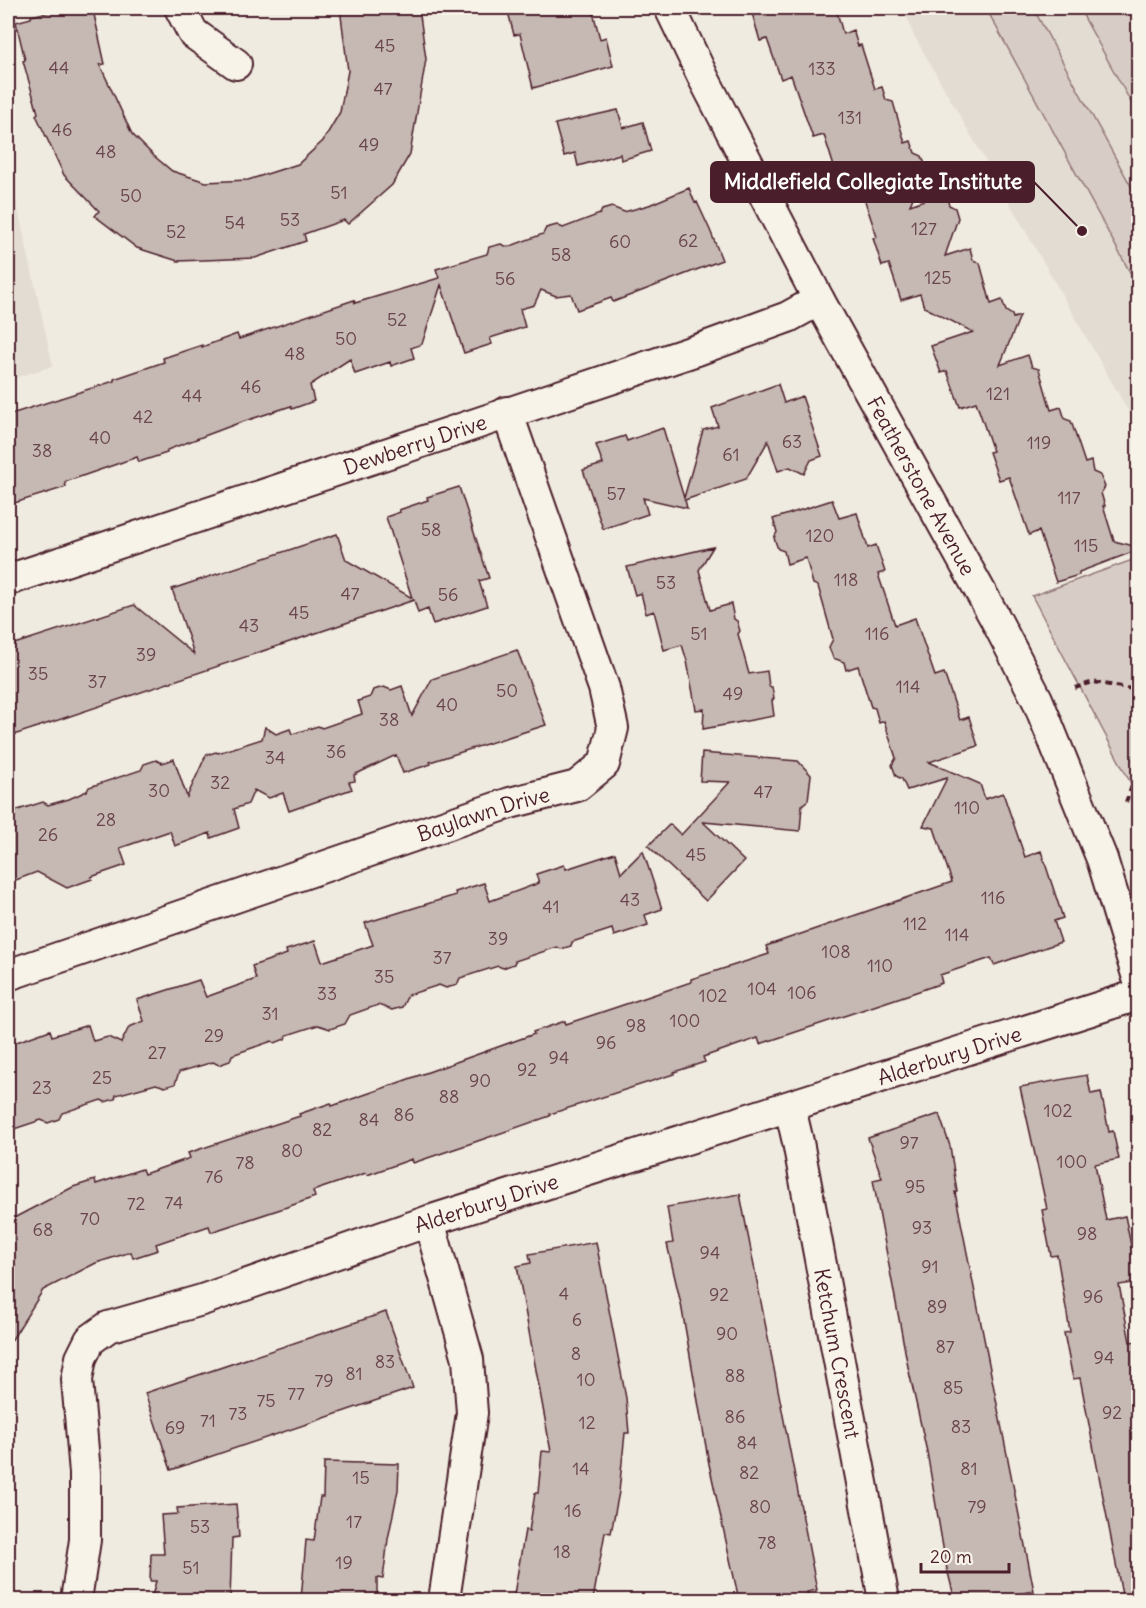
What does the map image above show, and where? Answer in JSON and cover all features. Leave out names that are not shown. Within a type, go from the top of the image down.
[{"type":"street","points":[[180,8],[193,33],[237,64]]},
{"type":"street","name":"Featherstone Avenue","points":[[670,8],[704,79],[819,300],[995,618],[1037,699],[1084,810],[1106,870],[1138,978]]},
{"type":"street","name":"Dewberry Drive","points":[[8,580],[700,349],[788,317],[819,300]]},
{"type":"street","name":"Baylawn Drive","points":[[8,975],[510,803],[577,786],[604,764],[613,728],[604,688],[507,412]]},
{"type":"street","name":"Alderbury Drive","points":[[76,1600],[85,1540],[85,1473],[77,1380],[81,1358],[90,1340],[108,1327],[202,1300],[429,1221],[790,1108],[1138,995]]},
{"type":"street","name":"Ketchum Crescent","points":[[790,1108],[884,1600]]},
{"type":"street","points":[[429,1221],[468,1359],[472,1413],[444,1600]]},
{"type":"path","points":[[1075,688],[1094,682],[1138,690]]},
{"type":"path","points":[[1126,802],[1138,770]]},
{"type":"shaded area","points":[[904,8],[1138,8],[1138,428],[913,34]]},
{"type":"shaded area","points":[[986,8],[1033,8],[1138,199],[1138,287]]},
{"type":"shaded area","points":[[1079,8],[1138,8],[1138,115]]},
{"type":"shaded area","points":[[8,164],[53,366],[8,380]]},
{"type":"shaded area","points":[[1138,558],[1138,797],[1032,596]]},
{"type":"building","points":[[72,8],[73,14],[93,10],[105,64],[100,65],[132,134],[172,171],[206,182],[248,180],[298,164],[323,141],[340,112],[348,71],[340,8],[419,8],[426,59],[410,154],[392,185],[348,224],[344,220],[304,234],[306,241],[255,258],[178,261],[137,248],[95,216],[99,211],[64,175],[36,115],[38,113],[23,61],[25,60],[16,22]]},
{"type":"building","points":[[507,8],[592,8],[600,39],[606,37],[613,66],[533,88],[520,34],[514,35]]},
{"type":"building","points":[[769,8],[836,8],[843,34],[853,30],[858,46],[861,45],[875,89],[882,87],[886,100],[893,102],[905,143],[911,141],[915,153],[922,156],[926,167],[910,205],[945,193],[949,205],[955,208],[958,218],[945,256],[970,248],[973,260],[980,263],[991,304],[1002,300],[1006,311],[1013,318],[1020,316],[1000,365],[1028,355],[1032,367],[1039,369],[1051,410],[1061,407],[1065,419],[1071,421],[1085,463],[1091,461],[1093,472],[1100,475],[1105,487],[1101,493],[1105,506],[1103,506],[1114,541],[1138,547],[1138,550],[1079,572],[1079,575],[1056,582],[1039,531],[1029,535],[1009,477],[999,480],[989,452],[993,451],[976,402],[960,407],[947,371],[941,373],[931,346],[973,332],[924,307],[920,294],[901,300],[889,264],[882,266],[873,238],[877,237],[860,186],[842,192],[824,135],[813,138],[791,75],[781,79],[767,39],[760,41],[752,13]]},
{"type":"building","points":[[618,110],[623,128],[643,122],[651,151],[621,160],[620,154],[578,166],[575,153],[564,156],[555,124]]},
{"type":"building","points":[[689,188],[722,260],[613,302],[611,298],[577,310],[571,294],[556,296],[541,290],[534,305],[520,309],[525,327],[490,338],[492,344],[464,353],[441,285],[422,344],[411,348],[414,358],[391,366],[390,362],[355,374],[350,359],[310,385],[314,401],[236,424],[167,450],[167,453],[139,462],[137,457],[65,482],[66,487],[8,505],[8,415],[114,381],[114,379],[164,362],[163,358],[202,345],[202,347],[237,334],[239,339],[354,300],[355,303],[439,278],[436,269],[487,254],[489,247],[501,244],[508,247],[543,234],[546,228],[557,225],[563,228],[612,207],[624,212],[649,205]]},
{"type":"building","points":[[778,384],[784,403],[802,396],[822,456],[811,460],[804,474],[790,467],[778,471],[768,441],[746,479],[685,500],[687,508],[643,498],[648,514],[603,529],[583,470],[603,464],[596,445],[625,436],[627,441],[663,428],[684,498],[703,430],[718,426],[712,408]]},
{"type":"building","points":[[459,487],[489,578],[479,581],[487,606],[433,624],[428,609],[418,613],[414,600],[8,737],[8,646],[134,605],[194,654],[172,589],[337,534],[346,560],[412,598],[386,517],[428,500],[427,497]]},
{"type":"building","points":[[832,500],[839,518],[857,513],[868,548],[876,545],[885,572],[878,574],[895,625],[915,618],[935,676],[944,673],[960,720],[969,717],[978,746],[929,762],[980,784],[985,799],[1003,793],[1025,857],[1041,851],[1063,918],[1054,921],[1061,942],[994,965],[991,958],[940,975],[942,983],[760,1044],[758,1038],[703,1057],[705,1062],[674,1072],[674,1074],[550,1114],[550,1116],[413,1163],[412,1159],[313,1191],[315,1197],[290,1206],[211,1232],[209,1226],[156,1244],[158,1250],[133,1258],[131,1252],[96,1263],[43,1290],[8,1346],[8,1221],[73,1187],[95,1180],[96,1184],[142,1169],[144,1174],[190,1158],[188,1153],[300,1116],[299,1114],[331,1103],[332,1106],[378,1090],[565,1021],[566,1024],[769,954],[766,946],[952,882],[934,828],[923,826],[947,778],[907,790],[902,779],[896,776],[892,765],[896,758],[884,721],[879,723],[875,708],[871,707],[858,666],[846,670],[844,662],[833,658],[829,647],[833,639],[818,586],[813,584],[806,558],[787,564],[784,551],[778,549],[774,538],[777,532],[773,519]]},
{"type":"building","points":[[713,547],[699,570],[710,610],[731,604],[734,619],[740,631],[738,634],[749,674],[767,671],[769,686],[772,687],[774,698],[772,701],[774,716],[703,729],[704,709],[696,710],[682,645],[664,650],[654,611],[646,614],[641,593],[635,595],[627,567]]},
{"type":"building","points":[[517,650],[546,725],[430,762],[431,764],[403,773],[396,755],[354,775],[355,781],[349,782],[352,789],[289,811],[283,793],[269,798],[254,790],[248,804],[234,809],[239,828],[211,838],[210,833],[175,846],[170,831],[120,848],[126,865],[67,888],[37,872],[8,883],[8,813],[43,802],[48,805],[69,799],[87,791],[89,787],[141,770],[144,764],[156,760],[162,763],[174,759],[187,797],[206,755],[262,739],[265,727],[276,734],[290,729],[292,734],[318,726],[322,728],[362,714],[358,701],[370,697],[373,690],[384,687],[391,690],[402,686],[412,716],[432,679]]},
{"type":"building","points":[[702,753],[798,761],[811,775],[808,800],[802,805],[800,831],[703,822],[744,861],[706,901],[648,846],[670,824],[681,835],[730,782],[700,781]]},
{"type":"building","points":[[643,851],[662,909],[645,915],[648,925],[614,936],[612,929],[572,942],[571,946],[561,949],[557,947],[515,961],[514,964],[503,968],[498,966],[460,978],[457,985],[446,988],[439,985],[408,995],[402,1007],[392,1010],[378,1005],[350,1015],[345,1024],[330,1029],[318,1025],[287,1035],[285,1039],[275,1043],[272,1041],[232,1055],[230,1061],[219,1065],[213,1062],[179,1072],[175,1084],[165,1087],[156,1084],[116,1095],[115,1099],[105,1102],[101,1100],[62,1113],[59,1119],[48,1123],[41,1120],[8,1131],[8,1045],[50,1030],[52,1036],[88,1025],[93,1041],[108,1037],[121,1043],[129,1027],[144,1021],[137,1000],[199,980],[206,997],[256,979],[252,966],[287,954],[286,950],[315,941],[322,962],[373,945],[365,923],[456,895],[455,892],[484,883],[490,901],[539,883],[536,874],[564,865],[566,869],[615,853],[621,873]]},
{"type":"building","points":[[1087,1075],[1091,1094],[1101,1092],[1109,1132],[1113,1131],[1119,1159],[1095,1164],[1106,1220],[1125,1216],[1133,1255],[1138,1254],[1138,1282],[1119,1285],[1130,1342],[1138,1341],[1138,1600],[1123,1600],[1080,1378],[1073,1379],[1064,1333],[1070,1332],[1057,1255],[1051,1256],[1042,1210],[1047,1209],[1020,1087]]},
{"type":"building","points":[[939,1114],[950,1146],[957,1192],[955,1192],[1034,1591],[987,1600],[955,1600],[946,1565],[927,1452],[908,1367],[873,1180],[882,1178],[868,1138]]},
{"type":"building","points":[[740,1194],[817,1590],[807,1592],[809,1600],[739,1600],[709,1464],[681,1304],[667,1244],[673,1243],[667,1207]]},
{"type":"building","points":[[596,1242],[626,1398],[629,1433],[625,1433],[619,1492],[611,1533],[605,1532],[593,1600],[513,1600],[525,1530],[529,1531],[535,1493],[538,1493],[542,1451],[551,1452],[517,1266],[531,1263],[529,1254]]},
{"type":"building","points":[[386,1312],[413,1388],[171,1470],[145,1393]]},
{"type":"building","points":[[324,1462],[399,1464],[398,1490],[383,1579],[377,1578],[377,1600],[301,1600],[306,1540],[314,1541],[320,1497],[323,1497]]},
{"type":"building","points":[[236,1504],[239,1537],[232,1538],[230,1600],[151,1600],[156,1581],[150,1581],[151,1554],[164,1554],[161,1515],[178,1514],[177,1508]]},
{"type":"place","name":"Middlefield Collegiate Institute","points":[[1082,231]]}]
